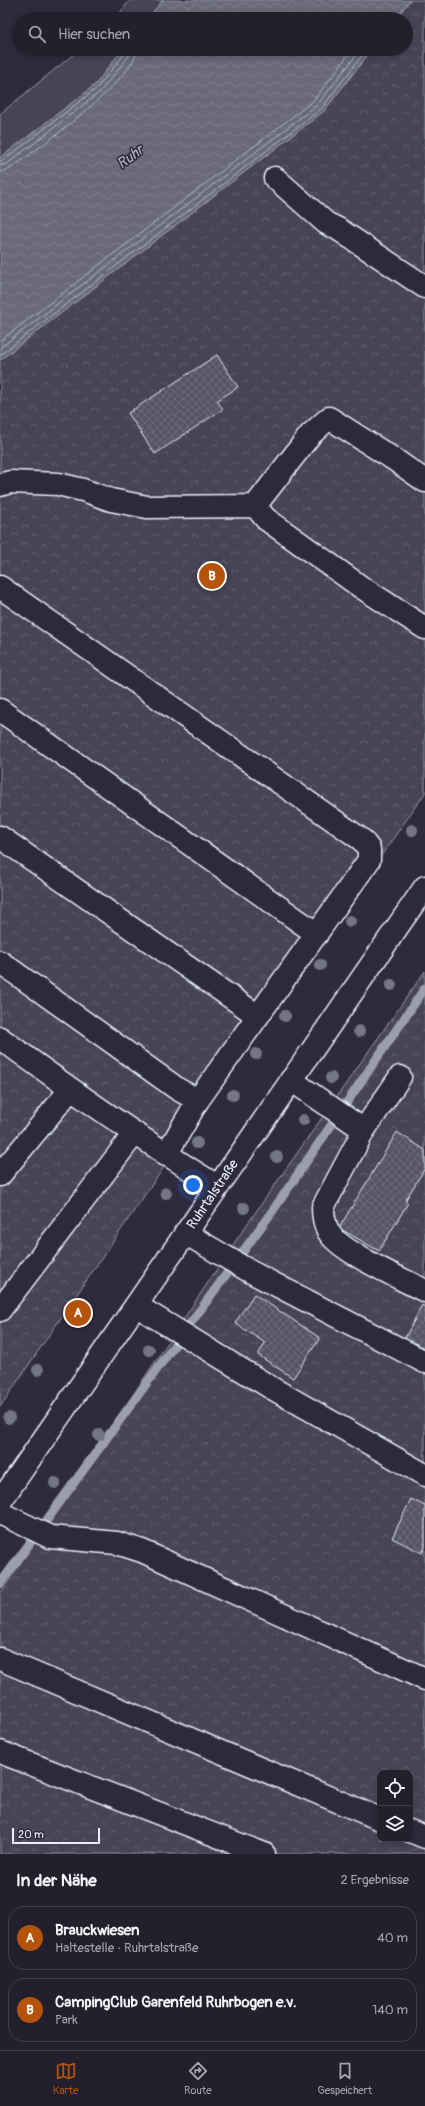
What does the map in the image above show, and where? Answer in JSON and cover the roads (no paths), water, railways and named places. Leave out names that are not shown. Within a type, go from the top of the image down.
[{"type":"main road","points":[[275,178],[326,224],[338,229],[425,287]]},
{"type":"main road","points":[[255,506],[310,436],[329,418],[425,481]]},
{"type":"main road","points":[[0,485],[10,482],[58,484],[83,490],[111,500],[147,507],[255,506]]},
{"type":"main road","points":[[255,506],[266,520],[361,587],[425,628]]},
{"type":"main road","points":[[0,587],[362,840],[369,849],[369,860],[198,1100],[166,1155]]},
{"type":"main road","points":[[0,710],[317,934]]},
{"type":"main road","points":[[0,837],[258,1016]]},
{"type":"main road","name":"Ruhrtalstraße","points":[[0,1502],[137,1306],[217,1186],[425,888]]},
{"type":"main road","points":[[0,962],[179,1090],[198,1100]]},
{"type":"main road","points":[[0,1038],[70,1090],[134,1134],[217,1186]]},
{"type":"main road","points":[[400,1077],[364,1130],[322,1207],[323,1218],[329,1232],[353,1254],[425,1291]]},
{"type":"main road","points":[[291,1080],[364,1130]]},
{"type":"main road","points":[[0,1175],[70,1090]]},
{"type":"main road","points":[[0,1310],[134,1134]]},
{"type":"main road","points":[[185,1233],[251,1272],[425,1362]]},
{"type":"main road","points":[[137,1306],[270,1387],[425,1474]]},
{"type":"main road","points":[[0,1513],[50,1537],[116,1543],[142,1551],[425,1679]]},
{"type":"main road","points":[[0,1659],[377,1818]]},
{"type":"main road","points":[[0,1752],[264,1854]]},
{"type":"main road","points":[[413,1832],[425,1837]]},
{"type":"water","points":[[163,0],[410,0],[401,12],[153,12]]},
{"type":"water","name":"Ruhr","points":[[118,56],[367,56],[324,111],[0,360],[0,158],[95,85]]},
{"type":"waterway","points":[[0,1584],[274,1209],[425,988]]},
{"type":"place","name":"CampingClub Garenfeld Ruhrbogen e.v.","points":[[212,576]]},
{"type":"place","name":"Brauckwiesen","points":[[78,1313]]}]
